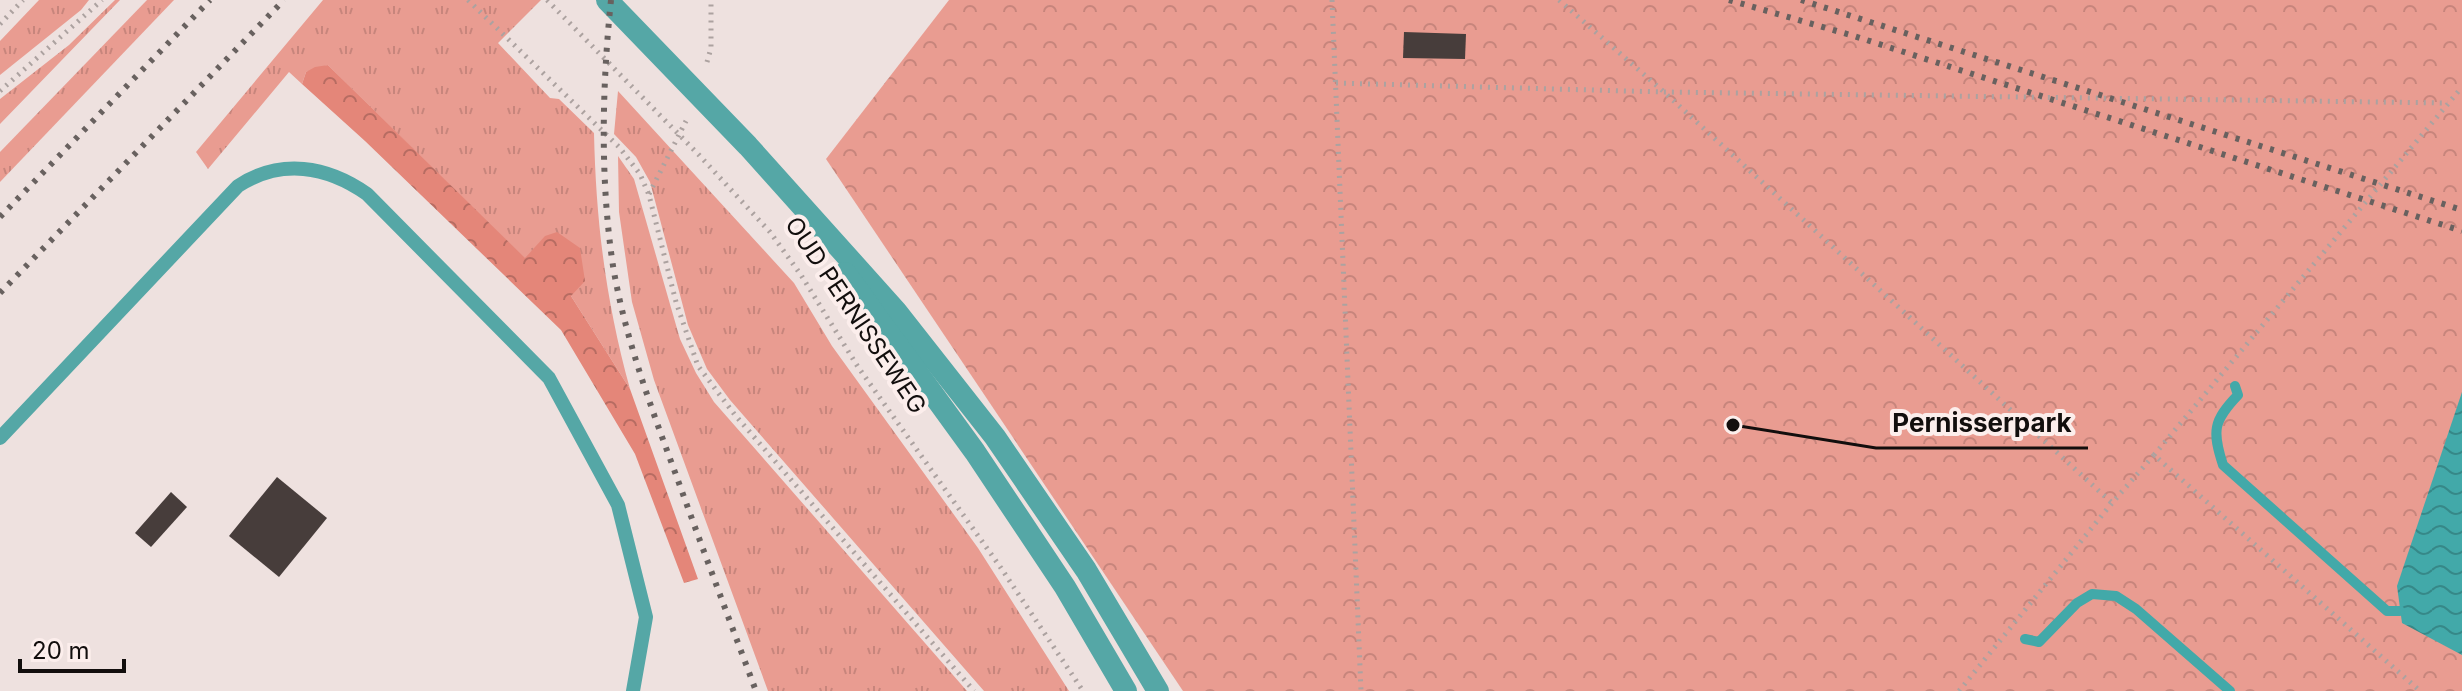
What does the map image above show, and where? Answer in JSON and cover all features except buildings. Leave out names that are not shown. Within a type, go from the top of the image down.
[{"type":"street","name":"OUD PERNISSEWEG","points":[[607,0],[685,78],[896,311],[995,437],[1086,570],[1158,691]]},
{"type":"street","name":"OUD PERNISSEWEG","points":[[800,205],[880,323],[975,452],[1065,587],[1126,691]]},
{"type":"lane","points":[[0,438],[238,186],[283,168],[318,170],[336,175],[367,194],[549,378],[618,505],[646,617],[633,691]]},
{"type":"path","points":[[0,24],[23,0]]},
{"type":"path","points":[[0,91],[102,0]]},
{"type":"path","points":[[468,0],[619,147],[640,174],[649,195],[676,302],[698,366],[735,415],[974,691]]},
{"type":"path","name":"OUD PERNISSEWEG","points":[[547,0],[770,232],[801,275],[858,367],[1001,568],[1083,691]]},
{"type":"path","points":[[1332,0],[1361,691]]},
{"type":"path","points":[[1559,0],[1664,92],[2112,503]]},
{"type":"path","points":[[1336,83],[1664,92],[2448,103]]},
{"type":"path","points":[[1959,691],[2112,503],[2462,87]]},
{"type":"path","points":[[2154,455],[2420,691]]},
{"type":"green space","points":[[39,0],[89,0],[81,10],[0,75],[0,41]]},
{"type":"green space","points":[[115,0],[120,0],[0,124],[0,99],[69,45]]},
{"type":"green space","points":[[147,0],[174,0],[0,182],[0,152]]},
{"type":"green space","points":[[323,0],[541,0],[498,43],[550,98],[559,99],[594,133],[604,262],[630,389],[571,296],[545,237],[525,259],[328,65],[306,72],[302,84],[289,72],[208,169],[196,152]]},
{"type":"green space","points":[[949,0],[2462,0],[2462,691],[1183,691],[826,159]]},
{"type":"green space","points":[[328,65],[525,258],[545,236],[557,232],[580,248],[585,281],[571,296],[630,389],[698,579],[684,583],[635,454],[561,330],[302,84],[306,72]]},
{"type":"green space","points":[[618,91],[794,283],[832,346],[978,548],[1069,691],[984,691],[730,400],[707,369],[688,325],[650,182],[636,157],[614,134]]},
{"type":"green space","points":[[618,156],[634,179],[680,339],[714,402],[967,691],[768,691],[654,380],[632,302],[619,212]]},
{"type":"water","points":[[2462,392],[2462,655],[2402,623],[2397,586]]},
{"type":"waterway","points":[[2235,386],[2238,395],[2217,427],[2217,443],[2223,465],[2387,611],[2400,611]]},
{"type":"waterway","points":[[2025,639],[2039,642],[2077,603],[2092,594],[2116,596],[2136,609],[2230,691]]},
{"type":"railway","points":[[0,217],[210,0]]},
{"type":"railway","points":[[0,293],[284,0]]},
{"type":"railway","points":[[611,0],[604,99],[604,167],[618,293],[648,398],[756,691]]},
{"type":"railway","points":[[1729,0],[1854,36],[2462,231]]},
{"type":"railway","points":[[1801,0],[2462,210]]},
{"type":"place","name":"Pernisserpark","points":[[1733,425]]}]
